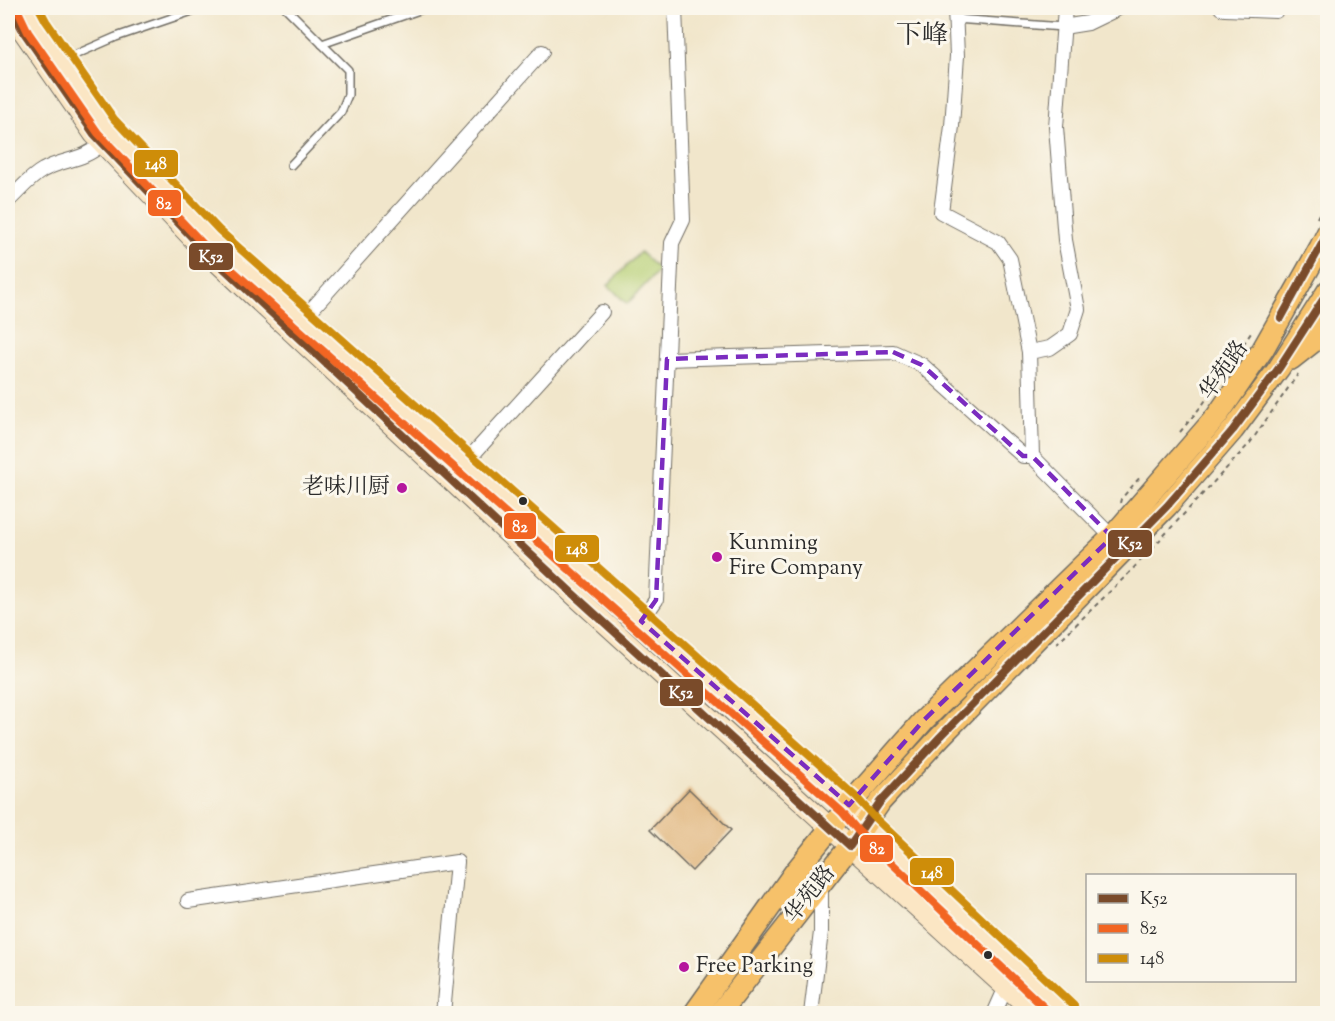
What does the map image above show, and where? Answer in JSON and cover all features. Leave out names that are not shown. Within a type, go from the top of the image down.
[{"type":"main road","points":[[11,8],[23,31],[94,134],[202,248],[572,592],[1035,1014]]},
{"type":"main road","points":[[28,8],[37,26],[106,126],[212,238],[849,805],[866,824],[1067,1014]]},
{"type":"main road","name":"华苑路","points":[[694,1014],[795,872],[849,805],[924,720],[1112,537],[1217,416],[1263,349],[1320,248],[1323,224]]},
{"type":"main road","name":"华苑路","points":[[719,1014],[850,846],[880,802],[940,737],[1167,506],[1233,430],[1279,368],[1328,291]]},
{"type":"main road","points":[[1279,368],[1328,330]]},
{"type":"street","points":[[641,621],[656,600],[672,243],[683,220],[675,8]]},
{"type":"street","points":[[1029,352],[1050,348],[1070,334],[1078,309],[1065,240],[1056,127],[1065,8]]},
{"type":"street","points":[[1063,27],[1088,23],[1119,8]]},
{"type":"street","points":[[1221,8],[1276,11],[1276,8]]},
{"type":"street","points":[[955,13],[957,56],[952,126],[940,212],[998,242],[1010,259],[1029,352],[1032,456],[1112,537]]},
{"type":"street","points":[[303,319],[542,52]]},
{"type":"street","points":[[8,201],[41,171],[83,157],[103,144]]},
{"type":"street","points":[[465,463],[602,312]]},
{"type":"street","points":[[667,359],[894,352],[922,365],[1023,456],[1032,456]]},
{"type":"street","points":[[188,901],[457,862],[443,1014]]},
{"type":"street","points":[[811,1014],[821,932],[821,882]]},
{"type":"street","points":[[994,1014],[1006,987]]},
{"type":"lane","points":[[61,61],[116,37],[201,8]]},
{"type":"lane","points":[[286,8],[348,70],[348,95],[341,112],[291,165]]},
{"type":"lane","points":[[322,44],[425,8]]},
{"type":"lane","points":[[955,13],[1063,27]]},
{"type":"path","points":[[1323,224],[1328,196]]},
{"type":"path","name":"华苑路","points":[[1174,439],[1203,404],[1256,325]]},
{"type":"path","points":[[1119,508],[1121,499],[1144,473]]},
{"type":"highlighted area","points":[[893,352],[922,365],[1023,456],[1032,456],[1112,537],[924,720],[849,805],[641,621],[656,600],[667,359]]},
{"type":"green space","points":[[640,252],[659,270],[627,304],[608,285]]},
{"type":"building","points":[[689,789],[731,830],[692,871],[650,830]]},
{"type":"transit line","name":"K52","points":[[11,8],[23,31],[94,134],[202,248],[572,593],[850,846],[880,802],[940,737],[1167,506],[1233,430],[1279,368],[1328,292]]},
{"type":"transit line","name":"148","points":[[39,8],[114,119],[219,230],[856,797],[874,817],[1074,1006]]},
{"type":"transit line","name":"82","points":[[19,13],[28,32],[98,133],[204,245],[842,812],[859,832],[1051,1014]]},
{"type":"transit line","name":"K52","points":[[1281,318],[1328,233]]},
{"type":"place","name":"老味川厨","points":[[402,488]]},
{"type":"place","name":"Kunming Fire Company","points":[[717,557]]},
{"type":"place","name":"Free Parking","points":[[684,967]]},
{"type":"district","name":"下峰","points":[[922,36]]}]
